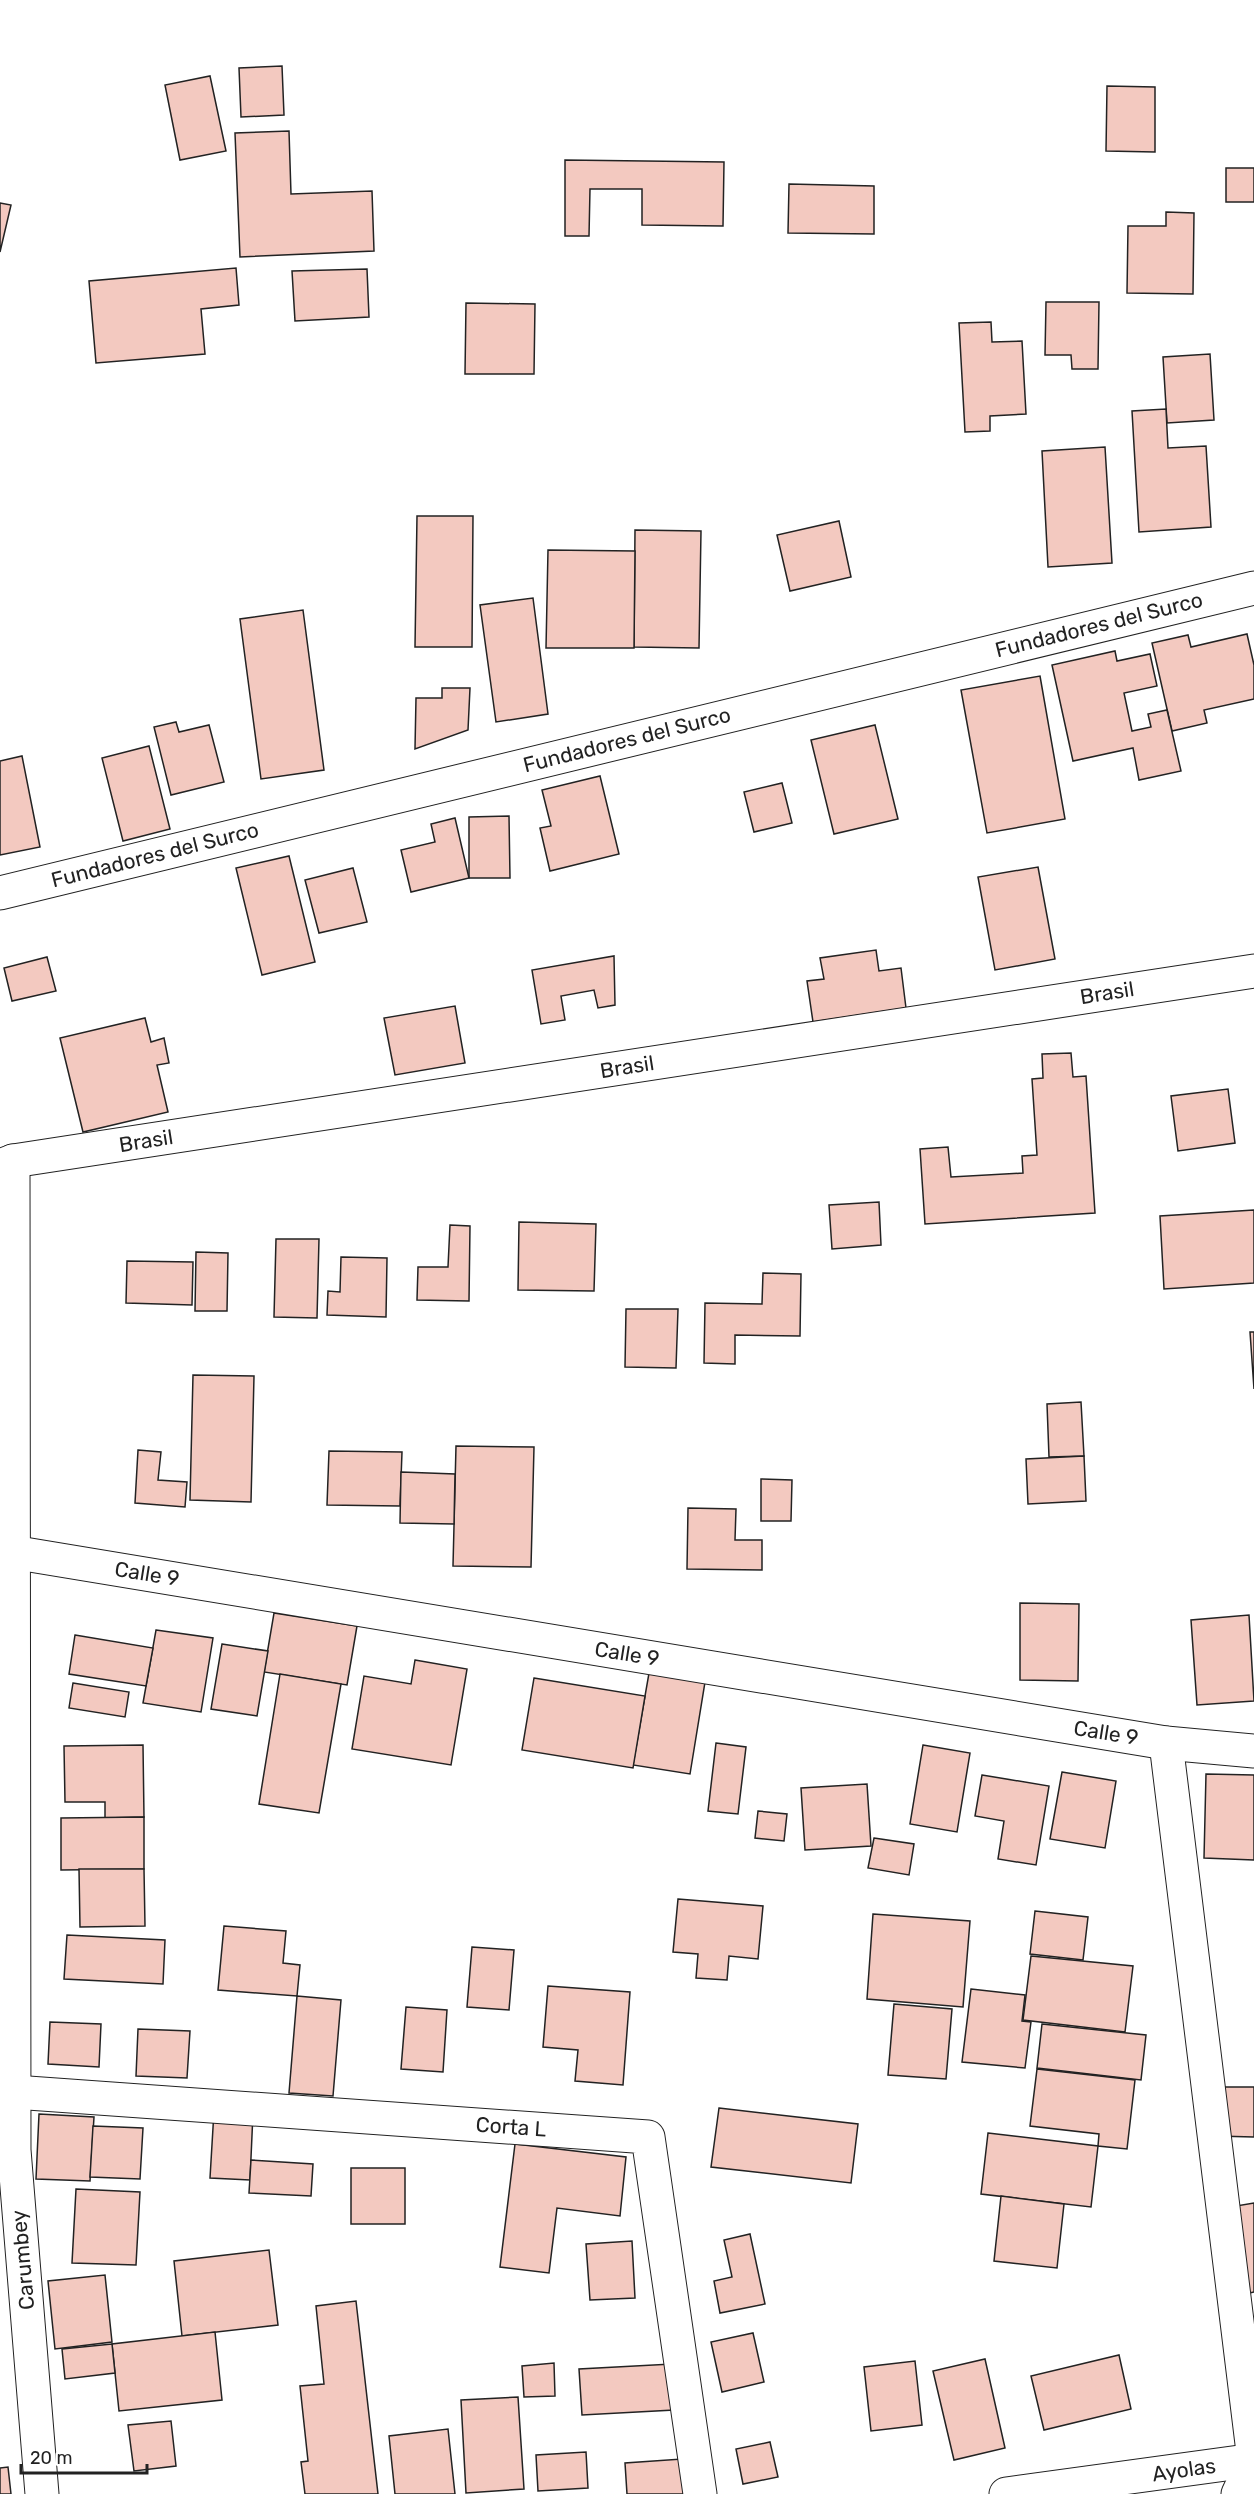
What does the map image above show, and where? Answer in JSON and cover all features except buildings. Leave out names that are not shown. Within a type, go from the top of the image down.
[{"type":"street","name":"Fundadores del Surco","points":[[0,893],[1254,588]]},
{"type":"street","name":"Brasil","points":[[6,1163],[1254,971]]},
{"type":"street","name":"Carumbey","points":[[6,1163],[7,1551],[14,2150],[42,2494]]},
{"type":"street","name":"Calle 9","points":[[7,1551],[1166,1743],[1254,1752]]},
{"type":"street","points":[[1166,1743],[1254,2460],[1238,2494]]},
{"type":"street","name":"Corta L","points":[[14,2092],[648,2137],[700,2494]]},
{"type":"street","name":"Ayolas","points":[[1006,2494],[1254,2460]]}]
